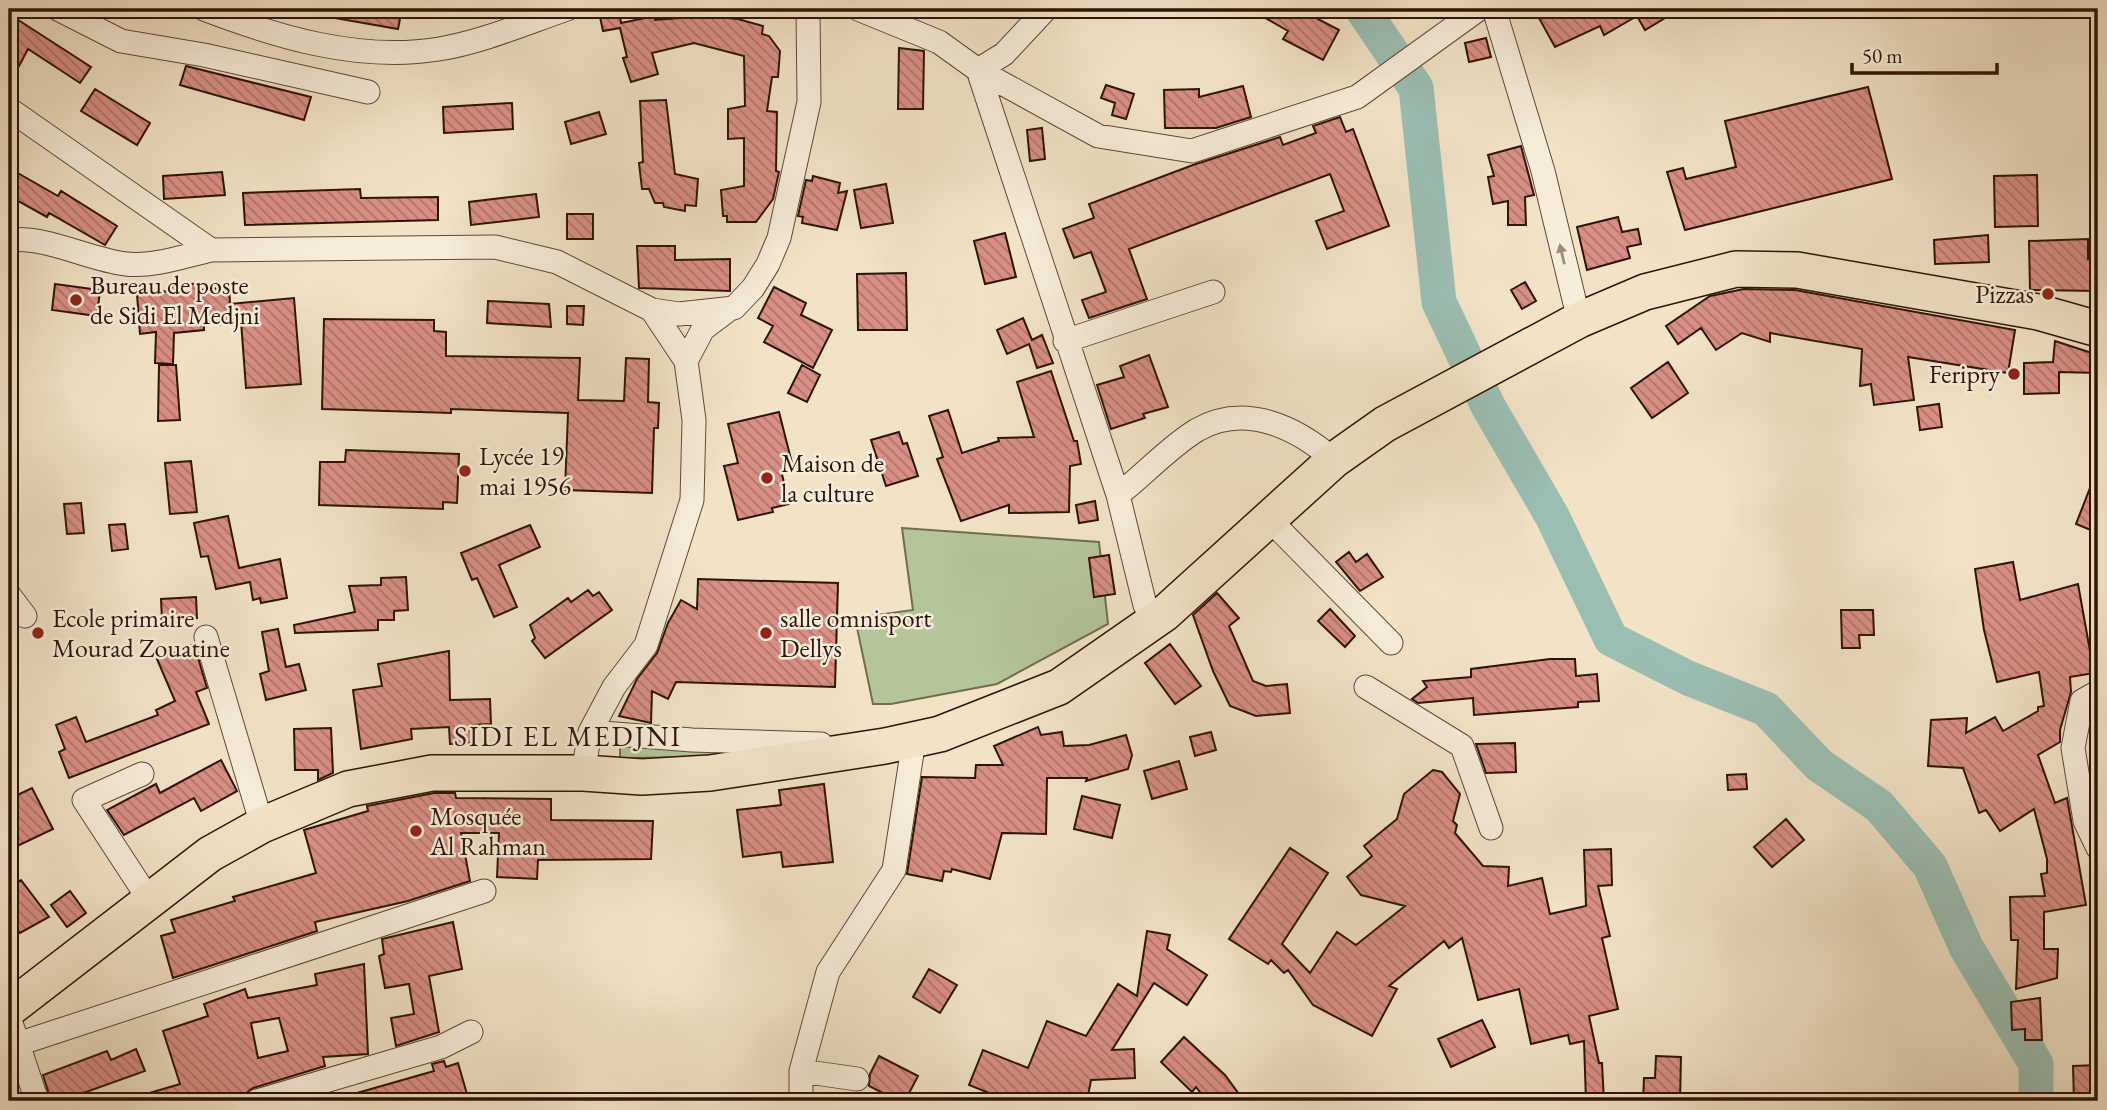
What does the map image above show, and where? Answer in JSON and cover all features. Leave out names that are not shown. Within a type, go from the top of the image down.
[{"type":"main road","points":[[9,1009],[210,854],[262,825],[348,789],[432,773],[583,773],[642,777],[710,773],[940,734],[1059,687],[1154,621],[1334,460],[1385,424],[1434,395],[1578,320],[1645,292],[1736,269],[1797,270],[2038,312],[2098,329]]},
{"type":"street","points":[[58,9],[121,41],[204,55],[368,92]]},
{"type":"street","points":[[204,9],[264,32],[351,50],[397,53],[441,49],[567,9]]},
{"type":"street","points":[[686,361],[703,329],[734,308],[753,288],[768,264],[781,228],[809,102],[808,9]]},
{"type":"street","points":[[858,9],[939,42],[978,70],[1098,136],[1192,151],[1357,97],[1479,9]]},
{"type":"street","points":[[978,70],[1004,54],[1046,9]]},
{"type":"street","points":[[1494,9],[1543,171],[1578,320]]},
{"type":"street","points":[[978,70],[1065,341],[1118,495],[1145,605],[1154,621]]},
{"type":"street","points":[[12,117],[211,250]]},
{"type":"street","points":[[9,240],[33,241],[127,264],[150,264],[211,250],[495,247],[556,261],[652,310],[693,314],[734,308]]},
{"type":"street","points":[[1065,341],[1213,292]]},
{"type":"street","points":[[583,773],[590,732],[614,687],[646,645],[692,500],[694,420],[686,361],[652,310]]},
{"type":"street","points":[[1118,495],[1198,430],[1236,418],[1272,422],[1307,437],[1334,460]]},
{"type":"street","points":[[1269,519],[1391,643]]},
{"type":"street","points":[[9,595],[25,616]]},
{"type":"street","points":[[206,637],[262,825]]},
{"type":"street","points":[[1366,687],[1462,747],[1491,828]]},
{"type":"street","points":[[2098,692],[2082,701],[2073,748],[2085,821],[2098,848]]},
{"type":"street","points":[[590,732],[692,740],[899,743],[894,870],[828,972],[801,1071],[801,1101]]},
{"type":"street","points":[[142,774],[84,800],[150,901]]},
{"type":"street","points":[[18,1044],[484,891]]},
{"type":"street","points":[[9,1017],[37,1101]]},
{"type":"street","points":[[257,1101],[441,1047],[471,1032]]},
{"type":"street","points":[[801,1071],[857,1079]]},
{"type":"green space","points":[[902,528],[1099,542],[1108,624],[997,684],[891,704],[873,704],[855,618],[913,610]]},
{"type":"green space","points":[[620,746],[764,752],[714,757],[620,758]]},
{"type":"building","points":[[330,9],[402,9],[398,29],[329,17]]},
{"type":"building","points":[[619,9],[621,23],[655,16],[655,20],[706,16],[738,19],[763,26],[762,34],[769,36],[780,51],[778,77],[772,77],[767,111],[777,112],[776,171],[779,172],[773,199],[756,222],[727,222],[727,216],[723,216],[721,190],[744,186],[744,138],[728,139],[728,109],[745,106],[744,56],[694,43],[652,53],[658,74],[631,82],[623,58],[627,57],[620,28],[603,31],[599,12]]},
{"type":"building","points":[[1250,9],[1299,9],[1339,30],[1323,60],[1283,39],[1288,31]]},
{"type":"building","points":[[1534,9],[1680,9],[1645,30],[1637,16],[1604,35],[1600,26],[1555,47]]},
{"type":"building","points":[[9,14],[91,67],[80,83],[28,49],[19,66],[9,60]]},
{"type":"building","points":[[1486,38],[1491,57],[1469,62],[1465,43]]},
{"type":"building","points":[[899,48],[924,51],[923,109],[898,109]]},
{"type":"building","points":[[186,66],[311,97],[304,120],[180,85]]},
{"type":"building","points":[[1106,85],[1134,94],[1126,119],[1112,115],[1115,103],[1101,98]]},
{"type":"building","points":[[1243,86],[1251,117],[1216,128],[1165,128],[1164,90],[1199,89],[1199,97]]},
{"type":"building","points":[[1868,87],[1892,179],[1685,230],[1667,172],[1683,168],[1686,179],[1736,167],[1725,121]]},
{"type":"building","points":[[95,89],[150,123],[137,145],[81,111]]},
{"type":"building","points":[[666,100],[675,174],[698,179],[696,206],[685,205],[685,211],[655,203],[649,189],[642,189],[639,163],[643,162],[640,101]]},
{"type":"building","points":[[512,103],[513,129],[444,133],[443,107]]},
{"type":"building","points":[[599,112],[606,134],[571,144],[565,122]]},
{"type":"building","points":[[1340,117],[1346,132],[1353,129],[1389,226],[1327,249],[1316,221],[1344,211],[1330,174],[1129,249],[1147,299],[1089,318],[1082,300],[1106,292],[1091,252],[1074,258],[1063,229],[1094,218],[1089,204],[1193,165],[1280,137],[1283,145],[1316,133],[1313,126]]},
{"type":"building","points":[[1042,128],[1045,159],[1030,161],[1027,130]]},
{"type":"building","points":[[1521,146],[1534,195],[1525,197],[1526,225],[1508,225],[1508,201],[1493,204],[1488,177],[1494,176],[1488,155]]},
{"type":"building","points":[[9,168],[58,196],[61,191],[117,226],[105,245],[49,213],[47,217],[9,196]]},
{"type":"building","points":[[222,172],[225,195],[164,199],[163,176]]},
{"type":"building","points":[[2037,175],[2038,226],[1995,227],[1994,176]]},
{"type":"building","points":[[813,176],[840,183],[838,193],[847,191],[837,230],[802,223],[803,217],[798,216],[806,180],[812,181]]},
{"type":"building","points":[[886,184],[893,223],[861,228],[854,190]]},
{"type":"building","points":[[360,189],[361,198],[438,197],[438,220],[245,225],[243,193]]},
{"type":"building","points":[[536,194],[539,217],[471,225],[469,202]]},
{"type":"building","points":[[567,214],[593,214],[593,239],[567,239]]},
{"type":"building","points":[[1618,217],[1622,232],[1638,229],[1641,244],[1627,247],[1630,258],[1587,270],[1577,227]]},
{"type":"building","points":[[1005,233],[1016,277],[985,284],[974,241]]},
{"type":"building","points":[[1988,235],[1989,262],[1935,264],[1934,240]]},
{"type":"building","points":[[2088,239],[2088,259],[2098,258],[2098,291],[2030,290],[2029,241]]},
{"type":"building","points":[[637,246],[675,246],[675,260],[730,259],[730,291],[639,288]]},
{"type":"building","points":[[906,273],[907,330],[858,330],[857,274]]},
{"type":"building","points":[[1525,282],[1536,301],[1522,309],[1511,290]]},
{"type":"building","points":[[199,283],[200,290],[229,287],[230,304],[294,298],[301,384],[246,388],[241,321],[204,324],[204,330],[174,333],[173,364],[155,363],[156,332],[140,334],[137,294],[168,291],[168,287]]},
{"type":"building","name":"Bureau de poste de Sidi El Medjni","points":[[55,284],[100,290],[97,316],[52,310]]},
{"type":"building","points":[[774,287],[806,303],[801,315],[832,330],[813,368],[764,342],[773,326],[758,318]]},
{"type":"building","points":[[1744,289],[1795,290],[2015,330],[2008,373],[1908,357],[1914,400],[1874,405],[1871,384],[1860,386],[1862,349],[1770,333],[1770,342],[1742,333],[1716,350],[1701,328],[1678,344],[1666,326],[1710,296]]},
{"type":"building","points":[[488,301],[549,304],[551,327],[487,323]]},
{"type":"building","points":[[567,306],[584,306],[583,325],[567,324]]},
{"type":"building","points":[[1023,318],[1032,340],[1042,335],[1053,363],[1037,368],[1029,344],[1007,354],[997,330]]},
{"type":"building","points":[[324,319],[434,320],[434,331],[446,332],[446,356],[580,358],[578,400],[624,401],[626,358],[649,359],[648,402],[659,403],[658,428],[654,428],[652,493],[565,490],[568,413],[322,409]]},
{"type":"building","points":[[2055,341],[2098,355],[2098,373],[2059,372],[2059,393],[2024,394],[2024,363],[2053,362]]},
{"type":"building","points":[[1149,355],[1168,407],[1143,414],[1145,418],[1111,429],[1097,385],[1124,377],[1120,366]]},
{"type":"building","points":[[1668,362],[1688,393],[1652,418],[1631,388]]},
{"type":"building","points":[[159,365],[176,365],[180,420],[158,421]]},
{"type":"building","points":[[802,365],[820,375],[807,402],[788,393]]},
{"type":"building","points":[[1051,371],[1074,441],[1077,441],[1081,464],[1070,466],[1069,512],[1009,513],[1009,505],[961,521],[937,459],[943,457],[929,416],[948,410],[962,453],[999,441],[998,438],[1034,437],[1017,382]]},
{"type":"building","points":[[1939,404],[1942,427],[1920,430],[1917,407]]},
{"type":"building","points":[[779,412],[793,467],[781,470],[789,504],[772,508],[773,512],[738,520],[724,466],[738,463],[728,424]]},
{"type":"building","points":[[899,432],[903,444],[907,443],[918,476],[886,486],[871,440]]},
{"type":"building","points":[[346,450],[459,454],[457,503],[443,502],[443,509],[319,505],[320,462],[345,462]]},
{"type":"building","points":[[191,461],[197,512],[170,514],[165,463]]},
{"type":"building","points":[[2098,471],[2098,533],[2076,524]]},
{"type":"building","points":[[1095,501],[1098,520],[1079,523],[1076,505]]},
{"type":"building","points":[[81,503],[84,533],[67,534],[64,504]]},
{"type":"building","points":[[228,516],[239,568],[280,559],[287,598],[261,603],[260,598],[253,600],[250,582],[216,589],[208,556],[201,557],[194,523]]},
{"type":"building","points":[[125,524],[128,549],[112,551],[109,525]]},
{"type":"building","points":[[530,525],[540,547],[499,565],[517,607],[494,617],[477,578],[472,580],[461,553]]},
{"type":"building","points":[[1349,552],[1356,562],[1367,554],[1383,577],[1360,591],[1336,562]]},
{"type":"building","points":[[1109,555],[1115,594],[1094,597],[1089,558]]},
{"type":"building","points":[[2013,562],[2020,600],[2078,584],[2094,673],[2070,677],[2071,692],[2060,730],[2060,742],[2038,755],[2055,803],[2067,798],[2086,905],[2044,912],[2044,949],[2058,949],[2057,978],[2016,989],[2018,940],[2011,940],[2010,897],[2045,896],[2041,874],[2047,873],[2047,859],[2034,809],[2000,831],[1986,810],[1979,813],[1963,768],[1928,766],[1931,720],[1967,718],[1966,733],[1995,717],[2003,731],[2038,711],[2038,707],[2044,706],[2039,672],[1997,682],[1984,630],[1975,569]]},
{"type":"building","points":[[406,577],[408,610],[394,611],[394,620],[378,620],[378,630],[295,633],[294,625],[355,612],[349,586],[381,585],[381,578]]},
{"type":"building","name":"salle omnisport Dellys","points":[[698,579],[838,583],[835,687],[676,682],[668,699],[652,691],[651,723],[619,716],[637,679],[657,653],[668,623],[681,600],[697,609]]},
{"type":"building","points":[[588,590],[593,596],[599,592],[612,610],[545,658],[532,641],[535,638],[530,625],[568,598],[571,602]]},
{"type":"building","points":[[1217,593],[1239,618],[1229,626],[1253,681],[1266,686],[1287,684],[1290,713],[1256,716],[1230,706],[1213,671],[1193,615]]},
{"type":"building","points":[[196,597],[197,618],[162,620],[161,599]]},
{"type":"building","points":[[1330,609],[1355,636],[1345,647],[1318,621]]},
{"type":"building","points":[[1841,610],[1873,610],[1874,635],[1859,635],[1860,648],[1842,648]]},
{"type":"building","points":[[278,629],[286,667],[299,664],[306,690],[266,700],[260,674],[269,671],[262,632]]},
{"type":"building","points":[[194,644],[207,688],[196,692],[209,724],[69,778],[59,752],[65,749],[56,725],[76,717],[86,742],[158,715],[156,710],[175,701],[157,659]]},
{"type":"building","points":[[1170,644],[1201,686],[1175,704],[1145,663]]},
{"type":"building","points":[[449,651],[450,700],[490,699],[491,724],[473,725],[474,743],[450,744],[449,727],[411,729],[412,739],[361,749],[353,690],[382,686],[378,664]]},
{"type":"building","points":[[1550,659],[1575,659],[1576,676],[1597,674],[1599,701],[1578,702],[1578,707],[1474,715],[1473,698],[1418,703],[1412,699],[1427,687],[1423,681],[1471,677],[1471,669]]},
{"type":"building","points":[[1038,727],[1041,735],[1062,732],[1064,746],[1089,745],[1126,735],[1132,755],[1128,769],[1086,781],[1087,778],[1047,778],[1046,834],[1002,833],[990,879],[952,869],[951,872],[944,871],[942,881],[907,874],[922,777],[975,778],[976,765],[1003,765],[994,746]]},
{"type":"building","points":[[331,728],[333,773],[318,780],[318,770],[295,770],[294,729]]},
{"type":"building","points":[[1211,732],[1216,750],[1195,756],[1190,737]]},
{"type":"building","points":[[1515,743],[1516,772],[1486,773],[1476,744]]},
{"type":"building","points":[[221,760],[237,791],[201,811],[194,798],[124,835],[107,810],[156,784],[160,793]]},
{"type":"building","points":[[1179,761],[1187,789],[1152,799],[1144,771]]},
{"type":"building","points":[[1433,770],[1442,772],[1460,794],[1453,821],[1457,825],[1455,833],[1483,866],[1509,867],[1508,886],[1542,878],[1550,914],[1586,906],[1584,850],[1611,849],[1612,885],[1598,886],[1610,936],[1602,938],[1618,1009],[1589,1016],[1599,1063],[1602,1063],[1604,1101],[1586,1101],[1584,1041],[1570,1044],[1568,1035],[1531,1044],[1519,989],[1478,1000],[1462,938],[1449,948],[1444,941],[1389,986],[1397,989],[1372,1036],[1313,1005],[1288,970],[1284,973],[1271,960],[1268,964],[1229,939],[1290,848],[1328,873],[1282,944],[1310,973],[1337,932],[1356,945],[1405,906],[1361,895],[1347,877],[1372,856],[1364,846],[1397,819],[1404,794]]},
{"type":"building","points":[[1746,774],[1747,789],[1728,790],[1727,775]]},
{"type":"building","points":[[824,784],[833,862],[783,867],[781,852],[743,857],[737,810],[781,805],[779,790]]},
{"type":"building","points":[[32,788],[53,829],[9,850],[9,799]]},
{"type":"building","points":[[434,793],[455,793],[456,798],[551,799],[551,820],[653,821],[651,859],[538,860],[537,879],[497,877],[499,833],[461,833],[470,881],[408,901],[315,922],[317,931],[173,978],[161,936],[175,932],[171,920],[235,901],[233,897],[316,873],[304,830],[368,811],[367,806]]},
{"type":"building","points":[[1082,796],[1120,805],[1112,838],[1074,829]]},
{"type":"building","points":[[1786,819],[1804,840],[1772,867],[1754,847]]},
{"type":"building","points":[[21,880],[49,917],[20,933],[9,918],[9,888]]},
{"type":"building","points":[[70,891],[86,913],[67,927],[51,905]]},
{"type":"building","points":[[453,922],[462,969],[429,976],[439,1032],[396,1046],[391,1018],[414,1014],[409,984],[385,988],[379,956],[384,954],[382,939]]},
{"type":"building","points":[[1147,931],[1170,935],[1167,949],[1207,975],[1187,1005],[1154,983],[1112,1050],[1134,1049],[1135,1078],[1091,1080],[1087,1101],[1009,1101],[969,1085],[983,1050],[1028,1068],[1047,1021],[1086,1036],[1118,984],[1137,996]]},
{"type":"building","points":[[364,964],[368,1054],[323,1057],[325,1066],[253,1088],[245,1094],[222,1101],[137,1101],[136,1097],[180,1084],[163,1031],[208,1016],[204,1004],[245,989],[248,998],[317,985],[315,974]],"holes":[[[279,1018],[288,1051],[258,1058],[251,1023]]]},
{"type":"building","points":[[929,969],[957,985],[940,1013],[913,997]]},
{"type":"building","points":[[2040,998],[2042,1040],[2025,1040],[2025,1029],[2012,1030],[2011,1002]]},
{"type":"building","points":[[1482,1020],[1495,1047],[1451,1067],[1438,1039]]},
{"type":"building","points":[[1184,1037],[1225,1075],[1244,1101],[1207,1101],[1196,1087],[1192,1092],[1161,1062]]},
{"type":"building","points":[[136,1049],[145,1071],[61,1101],[51,1101],[43,1075],[107,1051],[111,1060]]},
{"type":"building","points":[[879,1056],[918,1076],[905,1101],[898,1101],[869,1086],[870,1074]]},
{"type":"building","points":[[1656,1056],[1681,1057],[1680,1101],[1643,1101],[1644,1078],[1655,1078]]},
{"type":"building","points":[[444,1061],[446,1067],[458,1063],[469,1101],[344,1101],[343,1097],[434,1071],[432,1064]]},
{"type":"building","points":[[2098,1065],[2098,1101],[2074,1101],[2073,1066]]},
{"type":"waterway","points":[[1362,9],[1416,88],[1439,302],[1488,406],[1552,516],[1611,639],[1688,678],[1766,709],[1819,765],[1879,806],[1930,866],[1966,947],[2036,1064],[2036,1101]]},
{"type":"place","name":"Pizzas","points":[[2048,294]]},
{"type":"place","name":"Bureau de poste de Sidi El Medjni","points":[[76,300]]},
{"type":"place","name":"Feripry","points":[[2014,374]]},
{"type":"place","name":"Lycée 19 mai 1956","points":[[465,471]]},
{"type":"place","name":"Maison de la culture","points":[[767,478]]},
{"type":"place","name":"Ecole primaire Mourad Zouatine","points":[[38,633]]},
{"type":"place","name":"salle omnisport Dellys","points":[[766,633]]},
{"type":"place","name":"Mosquée Al Rahman","points":[[416,831]]},
{"type":"district","name":"SIDI EL MEDJNI","points":[[568,736]]}]
